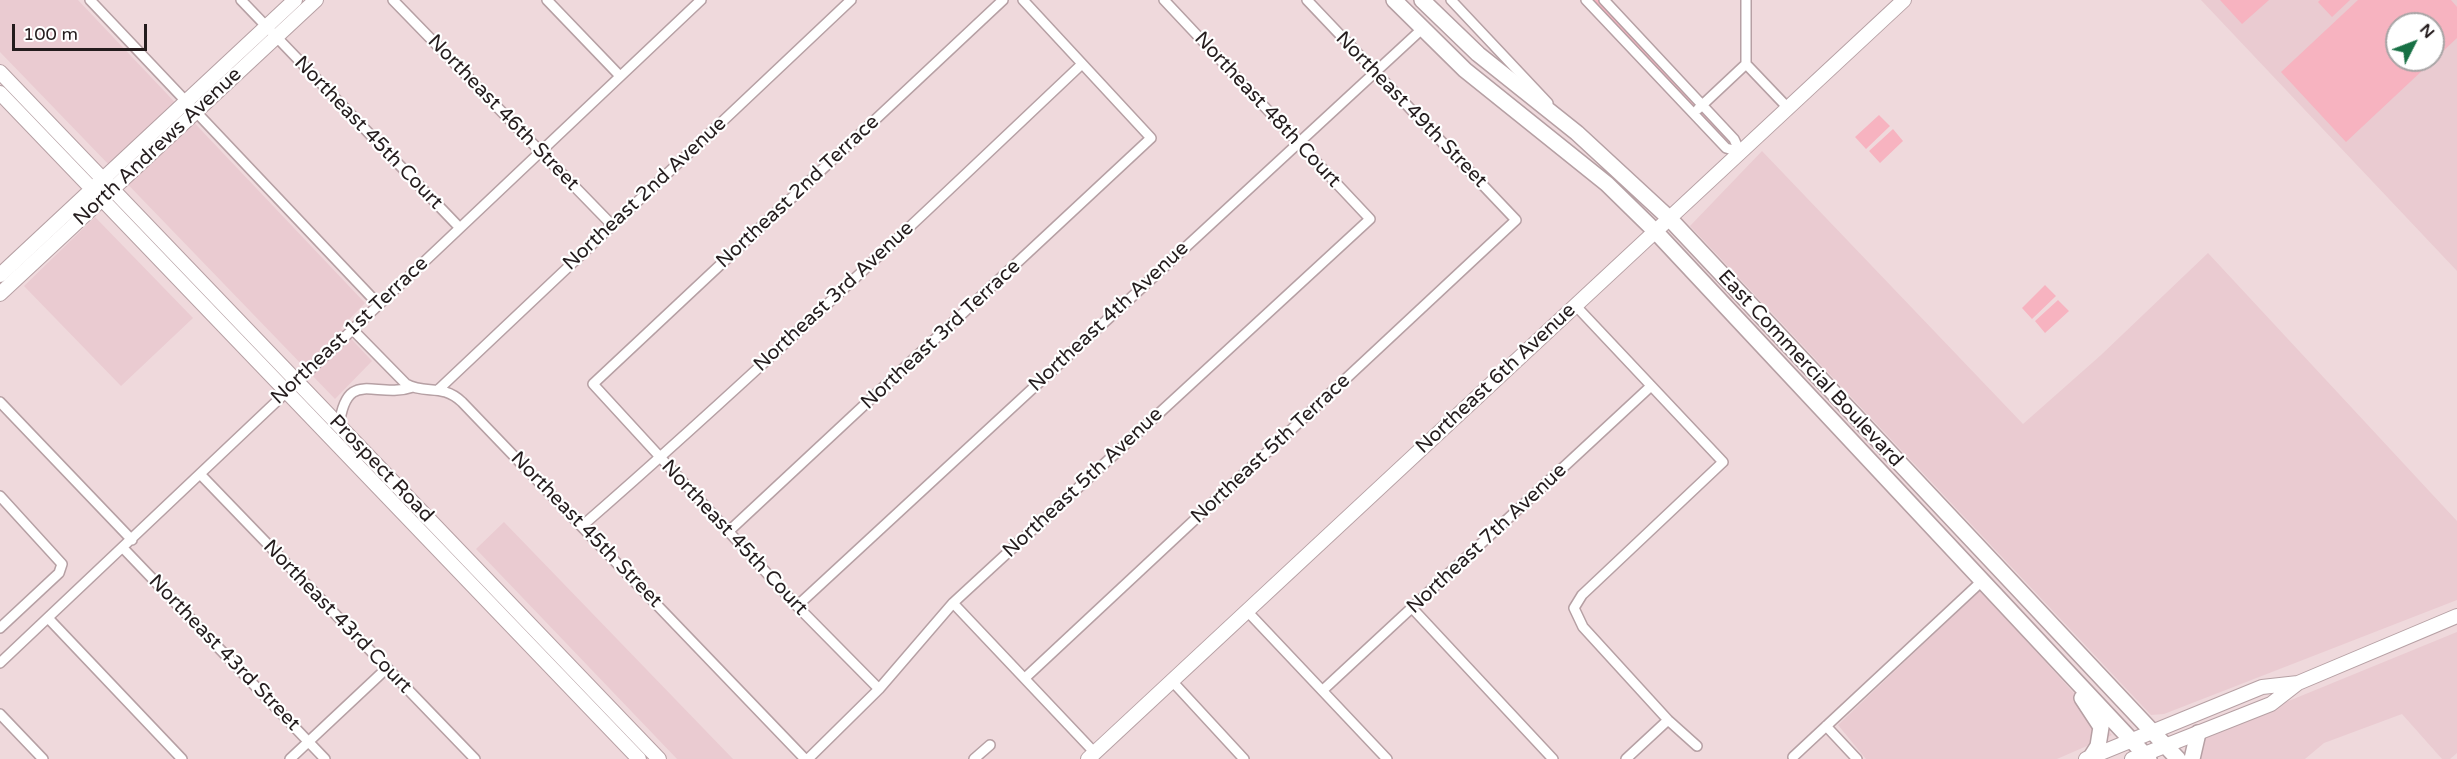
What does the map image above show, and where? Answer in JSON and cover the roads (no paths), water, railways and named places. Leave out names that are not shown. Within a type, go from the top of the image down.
[{"type":"main road","name":"North Andrews Avenue","points":[[0,275],[96,195],[192,106],[295,0]]},
{"type":"main road","name":"North Andrews Avenue","points":[[192,106],[277,38],[316,0]]},
{"type":"main road","name":"East Commercial Boulevard","points":[[1394,0],[1465,70],[1606,184],[1655,231],[2132,740],[2142,758]]},
{"type":"main road","points":[[1405,0],[1416,10],[1429,2]]},
{"type":"main road","name":"Northeast 6th Avenue","points":[[1092,756],[1904,0]]},
{"type":"main road","name":"East Commercial Boulevard","points":[[1429,2],[1502,74],[1577,133],[1669,218],[2178,759]]},
{"type":"main road","points":[[1422,29],[1444,36],[1488,75],[1497,77],[1502,74]]},
{"type":"main road","name":"Prospect Road","points":[[0,72],[660,759]]},
{"type":"main road","name":"Prospect Road","points":[[0,93],[639,759]]},
{"type":"main road","name":"North Andrews Avenue","points":[[0,294],[96,195]]},
{"type":"main road","points":[[1770,354],[1788,364],[1839,417],[1861,422]]},
{"type":"main road","points":[[1846,436],[1853,435],[1865,442],[1912,491],[1932,498]]},
{"type":"main road","points":[[1928,524],[1941,528],[1978,564],[1994,572],[2001,571]]},
{"type":"main road","points":[[474,587],[484,577]]},
{"type":"main road","points":[[1982,581],[1995,583],[2021,606],[2035,608]]},
{"type":"main road","points":[[2142,758],[2166,746],[2271,704],[2298,683],[2457,616]]},
{"type":"main road","points":[[2088,758],[2262,687],[2298,683]]},
{"type":"main road","points":[[2081,686],[2082,698],[2101,727],[2098,746],[2088,758]]},
{"type":"main road","points":[[2192,759],[2198,733]]},
{"type":"street","points":[[90,0],[378,304]]},
{"type":"street","name":"Northeast 45th Court","points":[[241,0],[459,227]]},
{"type":"street","name":"Northeast 46th Street","points":[[393,0],[612,225]]},
{"type":"street","points":[[547,0],[620,76]]},
{"type":"street","name":"Northeast 1st Terrace","points":[[0,663],[701,0]]},
{"type":"street","name":"Northeast 2nd Avenue","points":[[439,389],[851,0]]},
{"type":"street","name":"Northeast 2nd Terrace","points":[[593,384],[1003,0]]},
{"type":"street","points":[[1023,0],[1082,64]]},
{"type":"street","name":"Northeast 48th Court","points":[[1164,0],[1370,219]]},
{"type":"street","name":"Northeast 49th Street","points":[[1307,0],[1516,220]]},
{"type":"street","points":[[1451,0],[1577,133]]},
{"type":"street","points":[[1586,0],[1726,148],[1740,152]]},
{"type":"street","points":[[1604,0],[1734,139],[1740,152]]},
{"type":"street","points":[[1746,0],[1746,64],[1788,108]]},
{"type":"street","name":"Northeast 4th Avenue","points":[[797,606],[1422,29]]},
{"type":"street","name":"Northeast 3rd Terrace","points":[[729,531],[1151,138],[1082,64]]},
{"type":"street","name":"Northeast 3rd Avenue","points":[[582,526],[660,459],[1082,64]]},
{"type":"street","points":[[1693,113],[1746,64]]},
{"type":"street","name":"Northeast 5th Avenue","points":[[807,759],[879,689],[953,603],[1370,219]]},
{"type":"street","name":"Northeast 5th Terrace","points":[[1025,678],[1516,220]]},
{"type":"street","points":[[1575,305],[1723,462],[1582,595],[1574,608],[1583,627],[1668,720],[1697,746]]},
{"type":"street","points":[[352,329],[402,381],[412,387]]},
{"type":"street","name":"Northeast 45th Court","points":[[593,384],[797,606],[879,689]]},
{"type":"street","points":[[339,426],[343,403],[351,394],[367,389],[412,387]]},
{"type":"street","name":"Northeast 45th Street","points":[[412,387],[439,389],[453,394],[462,402],[807,759]]},
{"type":"street","name":"Northeast 7th Avenue","points":[[1323,690],[1650,387]]},
{"type":"street","points":[[0,402],[132,540]]},
{"type":"street","name":"Northeast 43rd Court","points":[[200,474],[475,759]]},
{"type":"street","points":[[0,496],[62,564],[59,573],[0,628]]},
{"type":"street","name":"Northeast 43rd Street","points":[[123,548],[325,759]]},
{"type":"street","points":[[1793,757],[1982,581]]},
{"type":"street","points":[[953,603],[1025,678],[1092,756]]},
{"type":"street","points":[[1413,609],[1553,759]]},
{"type":"street","points":[[1247,611],[1387,759]]},
{"type":"street","points":[[48,618],[182,759]]},
{"type":"street","points":[[290,759],[386,669]]},
{"type":"street","points":[[1172,681],[1244,759]]},
{"type":"street","points":[[0,714],[43,759]]},
{"type":"street","points":[[1626,759],[1668,720]]},
{"type":"street","points":[[1826,726],[1857,759]]},
{"type":"street","points":[[974,759],[990,745]]}]
